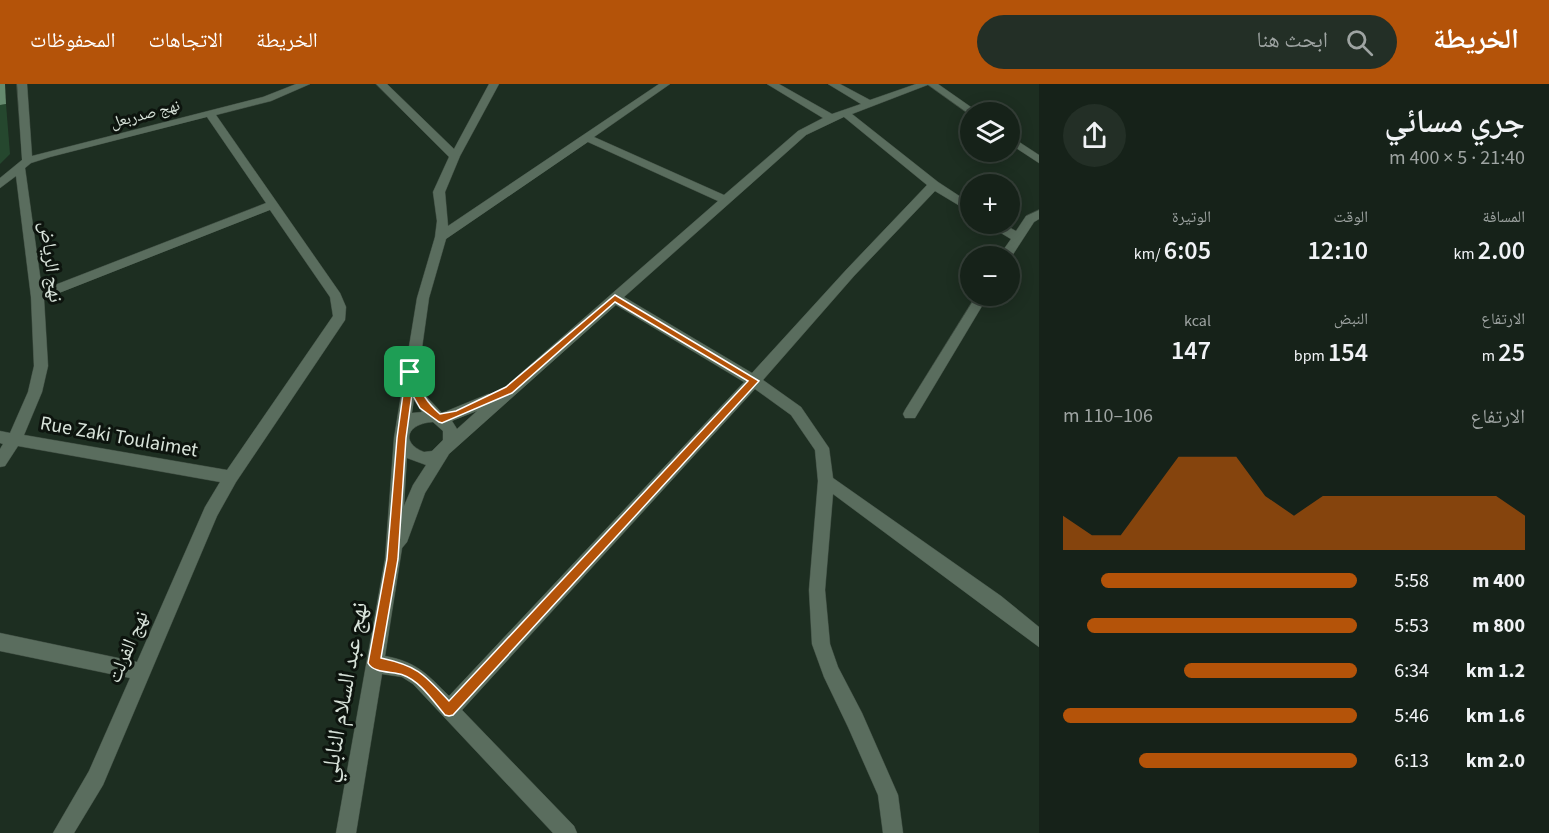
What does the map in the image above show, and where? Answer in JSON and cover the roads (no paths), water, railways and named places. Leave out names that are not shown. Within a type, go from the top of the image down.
[{"type":"street","name":"نهج الرياض","points":[[0,461],[7,438],[39,379],[40,341],[24,164],[22,84]]},
{"type":"street","name":"نهج صدربعل","points":[[24,164],[267,99],[305,84]]},
{"type":"street","points":[[381,84],[455,156]]},
{"type":"street","name":"نهج عبد السلام النابلي","points":[[346,833],[393,559],[402,436],[410,372],[423,298],[441,237],[443,221],[439,192],[455,156],[494,84]]},
{"type":"street","points":[[441,237],[665,84]]},
{"type":"street","points":[[772,84],[831,118]]},
{"type":"street","points":[[833,84],[869,104]]},
{"type":"street","name":"نهج عبد السلام النابلي","points":[[393,559],[418,489],[445,448],[509,390],[802,133],[831,118],[925,84]]},
{"type":"street","points":[[932,84],[960,103]]},
{"type":"street","name":"نهج الفرلت","points":[[63,833],[96,778],[211,512],[231,477],[340,317],[340,307],[336,296],[209,113]]},
{"type":"street","points":[[844,113],[934,185],[960,202]]},
{"type":"street","points":[[588,138],[725,201]]},
{"type":"street","points":[[1020,146],[1039,160]]},
{"type":"street","points":[[0,184],[24,164]]},
{"type":"street","points":[[449,710],[754,381],[850,273],[934,185]]},
{"type":"street","points":[[37,297],[271,205]]},
{"type":"street","points":[[1011,246],[1030,219],[1039,214]]},
{"type":"street","points":[[1012,234],[1017,237]]},
{"type":"street","points":[[615,298],[754,381],[796,411],[811,429],[822,448],[826,481],[817,590],[821,644],[830,671],[855,720],[888,795],[893,833]]},
{"type":"street","points":[[910,414],[976,306]]},
{"type":"street","points":[[410,372],[423,405],[440,418],[450,428],[450,440],[445,448],[429,457],[420,457],[407,450],[402,436],[408,423],[419,417],[440,418],[509,390]]},
{"type":"street","name":"Rue Zaki Toulaimet","points":[[7,438],[231,477]]},
{"type":"street","points":[[826,481],[995,602],[1039,638]]},
{"type":"street","points":[[0,642],[142,672]]},
{"type":"street","points":[[374,663],[405,669],[419,678],[567,833]]}]
